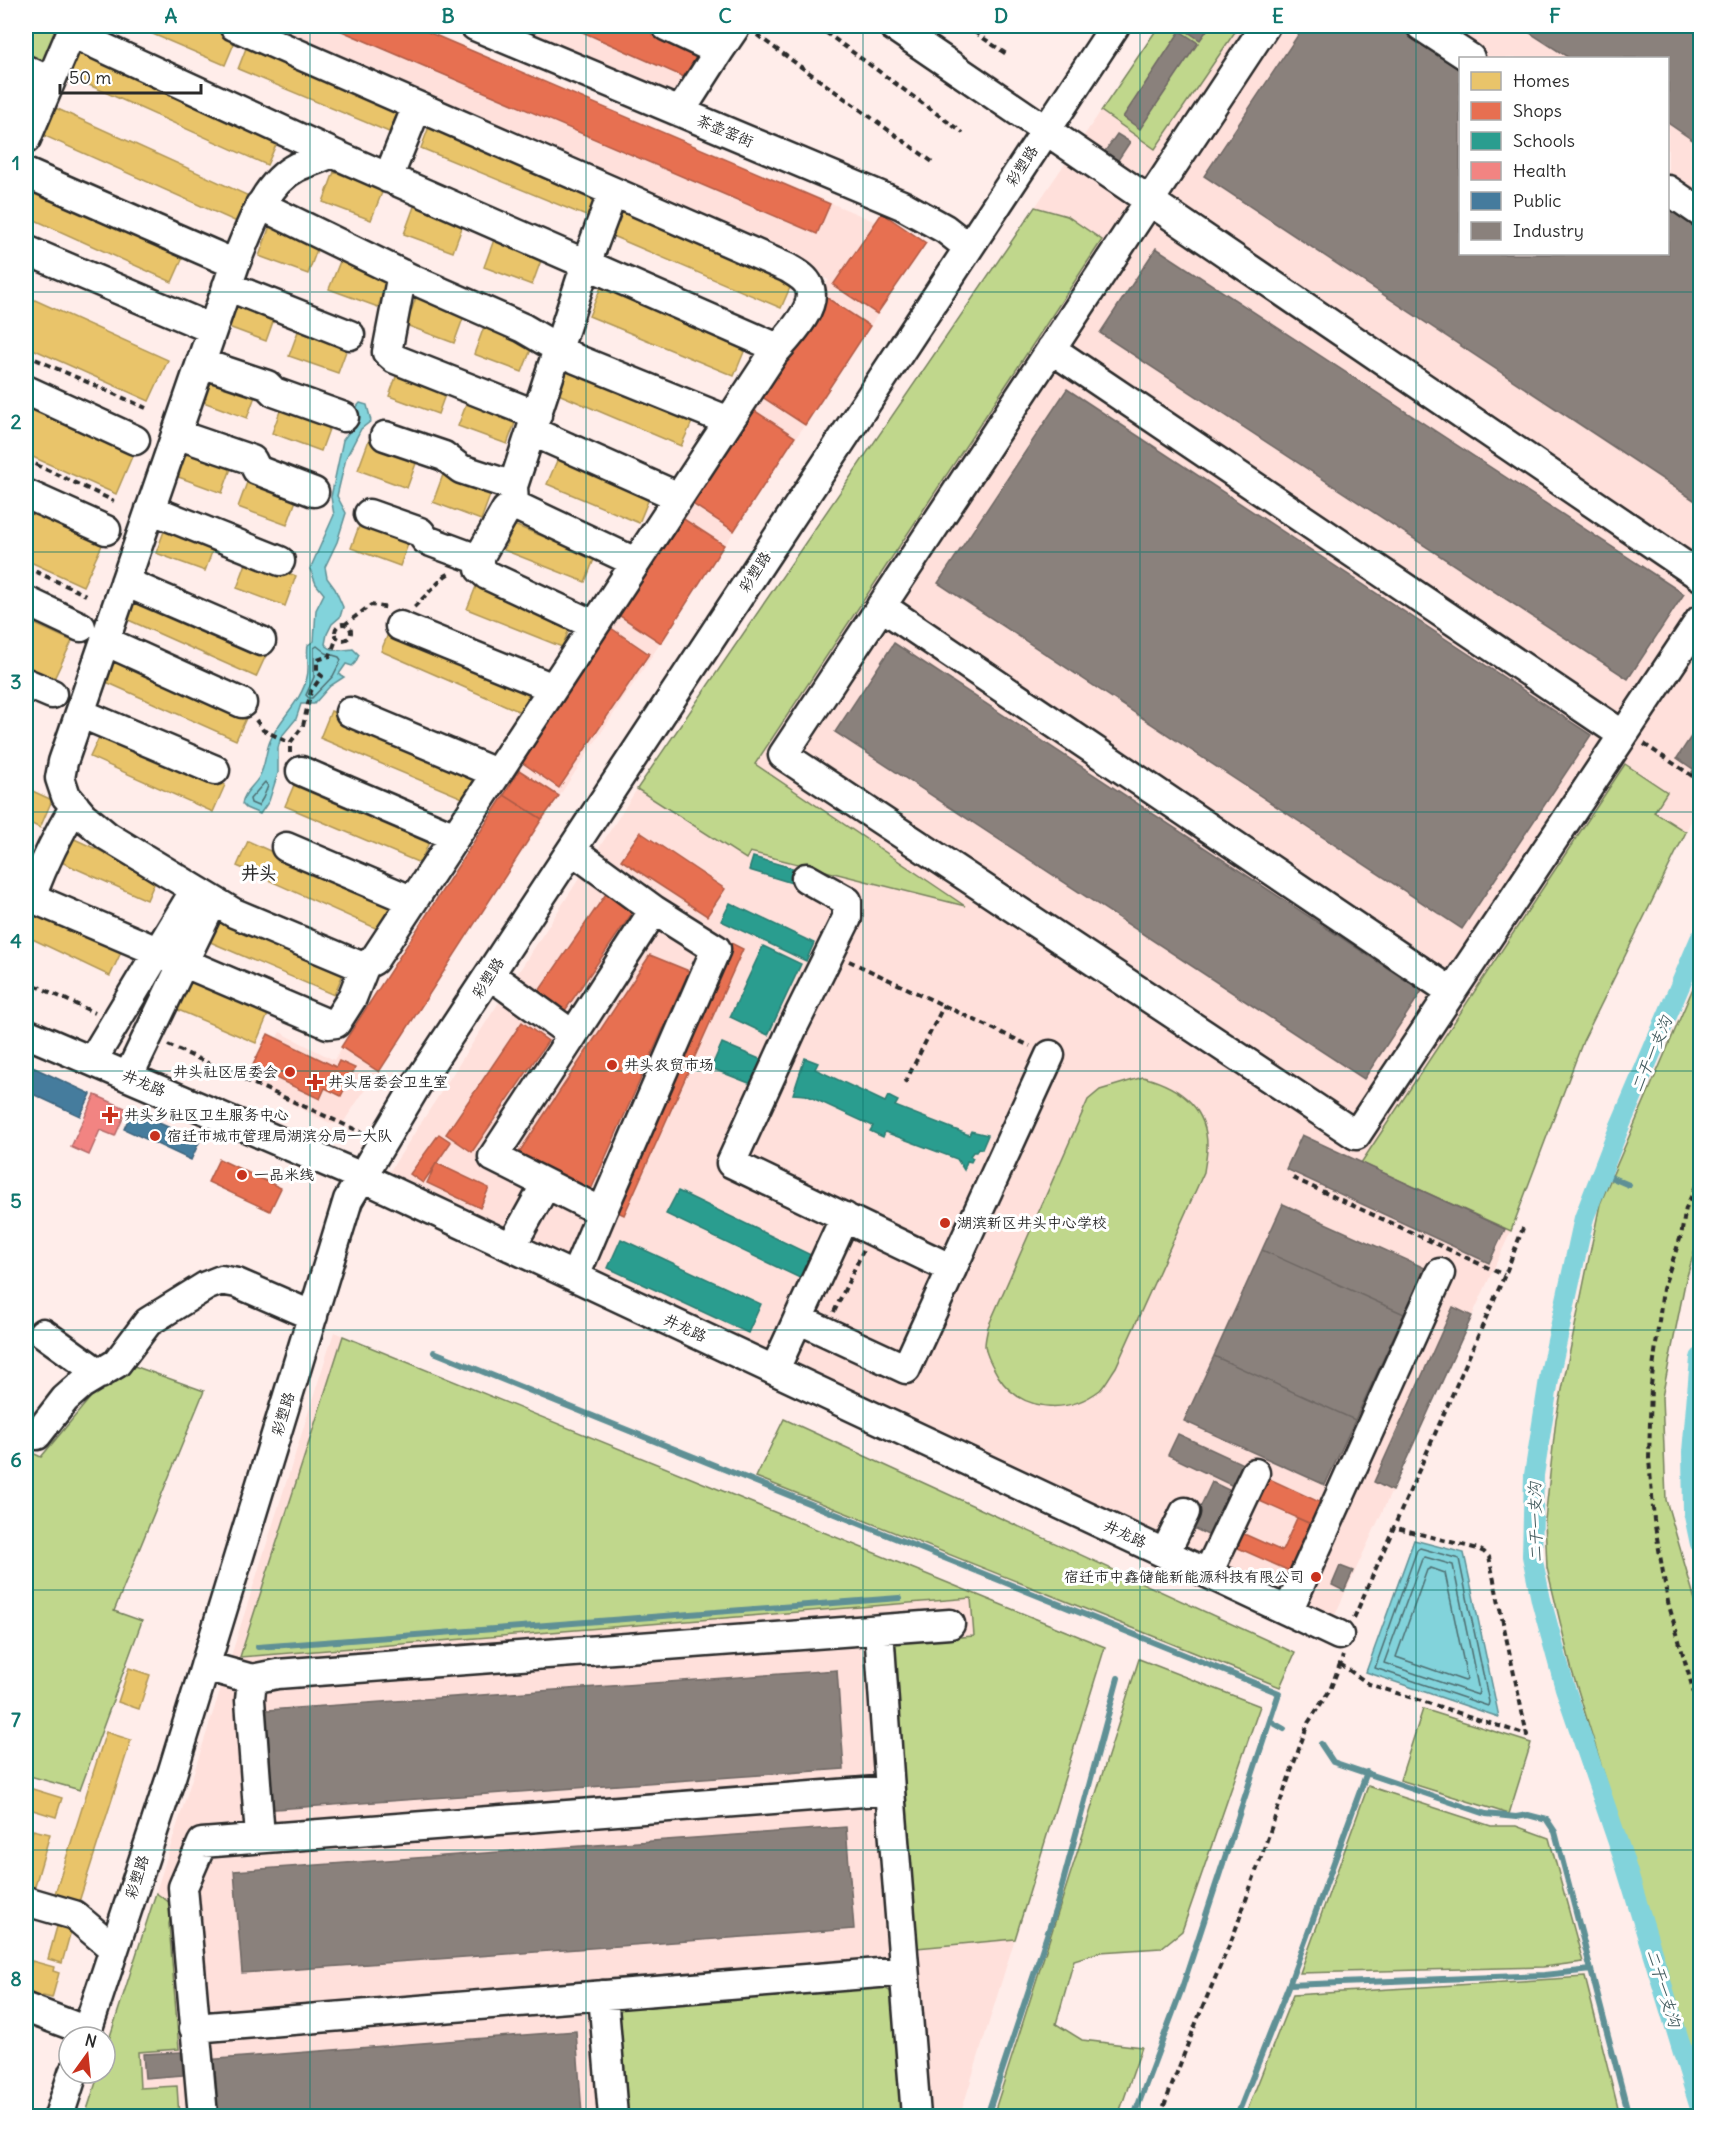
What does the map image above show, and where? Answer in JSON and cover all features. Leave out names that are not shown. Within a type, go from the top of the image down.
[{"type":"street","points":[[234,26],[788,268],[802,277],[810,287],[812,301],[794,331],[778,348],[635,562],[374,960],[365,965],[358,965],[234,913],[107,836],[66,796],[60,778],[63,762],[80,713],[93,634],[125,582],[231,275],[260,205],[273,188],[296,168],[332,153]]},
{"type":"street","name":"茶壶窑街","points":[[475,26],[902,205],[945,229],[968,248]]},
{"type":"street","points":[[666,26],[719,51]]},
{"type":"street","points":[[893,26],[1701,576]]},
{"type":"street","name":"彩塑路","points":[[89,2025],[172,1774],[348,1200],[419,1081],[1115,26]]},
{"type":"street","points":[[1265,26],[783,754],[1356,1135],[1701,620]]},
{"type":"street","points":[[1421,26],[1468,57]]},
{"type":"street","points":[[680,112],[719,51],[745,29]]},
{"type":"street","points":[[26,139],[38,76],[76,31],[332,153],[778,348]]},
{"type":"street","points":[[388,178],[417,106]]},
{"type":"street","points":[[26,173],[350,335]]},
{"type":"street","points":[[1669,191],[1701,212]]},
{"type":"street","points":[[594,625],[487,575],[480,564],[480,555],[514,496],[558,348],[613,192]]},
{"type":"street","points":[[260,205],[402,274],[523,328],[576,359],[729,421]]},
{"type":"street","points":[[26,250],[212,329]]},
{"type":"street","points":[[402,274],[387,352],[395,359],[534,423],[679,497]]},
{"type":"street","points":[[1051,349],[1624,734]]},
{"type":"street","points":[[201,363],[267,385],[274,392],[344,417]]},
{"type":"street","points":[[26,390],[135,440]]},
{"type":"street","points":[[176,434],[252,460],[257,470],[314,492]]},
{"type":"street","points":[[385,436],[444,456],[461,470],[635,562]]},
{"type":"street","points":[[26,494],[106,530]]},
{"type":"street","points":[[150,509],[280,561]]},
{"type":"street","points":[[369,514],[420,532],[426,540],[480,564]]},
{"type":"street","points":[[125,582],[261,641]]},
{"type":"street","points":[[26,601],[242,704]]},
{"type":"street","points":[[881,606],[1452,992]]},
{"type":"street","points":[[401,615],[553,688]]},
{"type":"street","points":[[26,682],[52,694]]},
{"type":"street","points":[[350,712],[496,773]]},
{"type":"street","points":[[80,713],[215,770]]},
{"type":"street","points":[[301,771],[454,837]]},
{"type":"street","points":[[75,806],[59,834],[32,894],[37,900],[328,1024],[336,1023],[352,998],[365,965]]},
{"type":"street","points":[[286,847],[413,901]]},
{"type":"street","points":[[572,849],[654,909],[716,949],[575,1276]]},
{"type":"street","points":[[806,878],[847,901],[847,918],[794,1024],[731,1163],[952,1269]]},
{"type":"street","points":[[92,1061],[157,953],[204,895]]},
{"type":"street","points":[[128,1077],[183,964],[204,895]]},
{"type":"street","points":[[602,1212],[493,1158],[654,909]]},
{"type":"street","points":[[490,975],[573,1035]]},
{"type":"street","name":"井龙路","points":[[26,1033],[362,1177],[1343,1637]]},
{"type":"street","points":[[798,1319],[906,1369],[1050,1055]]},
{"type":"street","points":[[512,1246],[546,1184]]},
{"type":"street","points":[[775,1369],[844,1217]]},
{"type":"street","points":[[1288,1611],[1440,1273]]},
{"type":"street","points":[[26,1430],[37,1435],[65,1398],[82,1384],[117,1363],[148,1322],[206,1286],[221,1280],[237,1283],[313,1316]]},
{"type":"street","points":[[43,1333],[100,1374]]},
{"type":"street","points":[[1208,1573],[1255,1473]]},
{"type":"street","points":[[1165,1553],[1185,1512]]},
{"type":"street","points":[[205,1666],[252,1679],[277,1674],[950,1624]]},
{"type":"street","points":[[879,1630],[916,2116]]},
{"type":"street","points":[[252,1679],[250,1700],[260,1837]]},
{"type":"street","points":[[203,2116],[183,1887],[202,1843],[890,1790]]},
{"type":"street","points":[[26,1900],[74,1915],[114,1949]]},
{"type":"street","points":[[194,2028],[904,1971]]},
{"type":"street","points":[[603,1995],[613,2116]]},
{"type":"street","points":[[26,2008],[65,2025]]},
{"type":"street","points":[[59,2116],[69,2085]]},
{"type":"path","points":[[817,26],[963,133]]},
{"type":"path","points":[[966,26],[1009,57]]},
{"type":"path","points":[[745,29],[934,163]]},
{"type":"path","points":[[26,355],[146,408]]},
{"type":"path","points":[[26,460],[114,501]]},
{"type":"path","points":[[301,771],[293,765],[290,743],[303,726],[311,691],[322,676],[317,672],[317,660],[330,656],[337,637],[336,628],[344,625],[371,605],[385,606],[401,615],[445,576],[480,564]]},
{"type":"path","points":[[26,567],[86,595]]},
{"type":"path","points":[[337,637],[344,640],[350,635],[350,630],[344,625]]},
{"type":"path","points":[[269,734],[290,743]]},
{"type":"path","points":[[1624,734],[1697,779]]},
{"type":"path","points":[[830,952],[1050,1055]]},
{"type":"path","points":[[26,981],[116,1022]]},
{"type":"path","points":[[905,1083],[944,1005]]},
{"type":"path","points":[[148,1036],[383,1142]]},
{"type":"path","points":[[1701,1177],[1686,1208],[1681,1236],[1663,1289],[1651,1385],[1649,1459],[1654,1520],[1668,1602],[1701,1714]]},
{"type":"path","points":[[1293,1178],[1504,1275]]},
{"type":"path","points":[[1160,2116],[1197,2018],[1237,1926],[1308,1723],[1330,1690],[1340,1664],[1343,1637],[1523,1228]]},
{"type":"path","points":[[825,1332],[873,1231]]},
{"type":"path","points":[[1340,1664],[1369,1684],[1527,1735],[1489,1557],[1478,1549],[1393,1527]]},
{"type":"shaded area","points":[[249,26],[416,26],[925,243],[343,1123],[332,1124],[251,1084],[280,1032],[334,1060],[829,280]]},
{"type":"shaded area","points":[[509,26],[623,26],[712,65],[692,103]]},
{"type":"shaded area","points":[[1159,26],[1700,26],[1700,803],[1583,1041],[1511,1231],[1334,1617],[386,1177],[637,789]]},
{"type":"shaded area","points":[[334,1332],[1105,1647],[960,2116],[85,2116],[95,2085],[117,2085],[117,2025],[114,2025]]},
{"type":"green space","points":[[26,26],[62,26],[43,69],[26,62]]},
{"type":"green space","points":[[1159,26],[1239,26],[1155,149],[1101,111]]},
{"type":"green space","points":[[1035,207],[1067,216],[1102,240],[755,764],[965,906],[750,852],[746,859],[637,789]]},
{"type":"green space","points":[[1625,764],[1667,792],[1654,812],[1686,832],[1583,1041],[1511,1231],[1361,1163]]},
{"type":"green space","points":[[1700,972],[1700,1232],[1685,1283],[1662,1397],[1666,1500],[1700,1617],[1700,2083],[1572,1671],[1547,1568],[1545,1520],[1556,1419],[1600,1204]]},
{"type":"green space","points":[[1143,1077],[1180,1093],[1197,1110],[1206,1134],[1207,1151],[1204,1172],[1116,1367],[1104,1385],[1087,1398],[1073,1403],[1045,1406],[1032,1403],[1019,1397],[998,1376],[985,1346],[988,1327],[1088,1100],[1100,1090]]},
{"type":"green space","points":[[343,1336],[1105,1647],[1015,1939],[917,1948],[894,1642],[974,1636],[971,1598],[240,1657]]},
{"type":"green space","points":[[134,1366],[204,1391],[114,1611],[142,1621],[80,1790],[26,1775],[26,1450],[41,1457],[95,1392]]},
{"type":"green space","points":[[784,1419],[1295,1653],[1280,1687],[756,1477]]},
{"type":"green space","points":[[1139,1659],[1260,1706],[1182,1931],[1161,1948],[1100,1952],[1074,1960],[1056,2024],[1082,2040],[1142,2047],[1118,2116],[993,2116]]},
{"type":"green space","points":[[1423,1709],[1531,1743],[1509,1814],[1400,1780]]},
{"type":"green space","points":[[1368,1786],[1491,1826],[1516,1826],[1549,1838],[1583,1962],[1543,1967],[1300,1973]]},
{"type":"green space","points":[[156,1893],[173,1905],[169,1924],[179,2049],[138,2052],[140,2088],[177,2086],[179,2116],[85,2116],[95,2085],[117,2085],[117,2025],[114,2025]]},
{"type":"green space","points":[[1585,1977],[1620,2116],[1245,2116],[1293,1995]]},
{"type":"green space","points":[[882,1987],[890,1991],[892,1997],[902,2116],[622,2116],[613,2012],[619,2007]]},
{"type":"water","points":[[360,403],[367,405],[371,421],[361,429],[346,458],[337,496],[346,513],[337,542],[325,567],[327,578],[343,607],[340,617],[332,624],[327,634],[325,644],[334,650],[353,649],[359,655],[352,666],[346,664],[339,674],[344,677],[330,686],[314,704],[301,704],[296,719],[281,737],[278,748],[278,773],[269,801],[260,814],[242,804],[246,793],[259,777],[274,733],[300,694],[307,677],[308,645],[314,641],[316,610],[324,594],[316,584],[310,569],[334,515],[331,497],[343,440],[356,423],[354,410]]},
{"type":"water","points":[[1414,1540],[1464,1553],[1499,1717],[1366,1672]]},
{"type":"building: Homes","points":[[134,26],[205,26],[236,39],[225,65]]},
{"type":"building: Homes","points":[[248,43],[400,107],[389,132],[238,69]]},
{"type":"building: Homes","points":[[79,48],[279,138],[267,165],[67,75]]},
{"type":"building: Homes","points":[[49,105],[249,196],[237,222],[36,132]]},
{"type":"building: Homes","points":[[430,124],[601,195],[591,218],[421,148]]},
{"type":"building: Homes","points":[[334,172],[383,190],[371,220],[323,202]]},
{"type":"building: Homes","points":[[26,182],[184,255],[172,282],[26,216]]},
{"type":"building: Homes","points":[[415,204],[464,222],[453,252],[404,234]]},
{"type":"building: Homes","points":[[621,209],[792,283],[781,308],[610,235]]},
{"type":"building: Homes","points":[[270,226],[319,244],[308,274],[259,256]]},
{"type":"building: Homes","points":[[495,237],[543,255],[532,285],[484,267]]},
{"type":"building: Homes","points":[[341,259],[389,277],[378,307],[329,289]]},
{"type":"building: Homes","points":[[601,287],[746,347],[734,376],[589,316]]},
{"type":"building: Homes","points":[[229,293],[277,311],[266,341],[218,323]]},
{"type":"building: Homes","points":[[417,295],[465,313],[454,343],[406,325]]},
{"type":"building: Homes","points":[[26,296],[168,360],[149,401],[26,346]]},
{"type":"building: Homes","points":[[485,324],[534,342],[522,372],[474,354]]},
{"type":"building: Homes","points":[[300,326],[349,343],[338,373],[289,356]]},
{"type":"building: Homes","points":[[400,366],[449,384],[438,414],[389,396]]},
{"type":"building: Homes","points":[[567,367],[693,420],[681,446],[556,393]]},
{"type":"building: Homes","points":[[209,370],[258,388],[247,418],[198,400]]},
{"type":"building: Homes","points":[[469,397],[518,415],[507,444],[458,426]]},
{"type":"building: Homes","points":[[283,403],[332,421],[321,451],[272,433]]},
{"type":"building: Homes","points":[[26,404],[134,452],[116,494],[26,454]]},
{"type":"building: Homes","points":[[369,440],[418,458],[407,488],[358,470]]},
{"type":"building: Homes","points":[[184,445],[233,463],[222,493],[173,475]]},
{"type":"building: Homes","points":[[559,456],[650,496],[639,523],[547,484]]},
{"type":"building: Homes","points":[[444,472],[492,490],[481,520],[433,502]]},
{"type":"building: Homes","points":[[249,477],[298,495],[287,525],[238,507]]},
{"type":"building: Homes","points":[[26,510],[102,545],[83,586],[26,560]]},
{"type":"building: Homes","points":[[362,518],[411,536],[400,566],[351,548]]},
{"type":"building: Homes","points":[[167,523],[216,541],[205,571],[156,553]]},
{"type":"building: Homes","points":[[514,525],[595,557],[585,582],[504,550]]},
{"type":"building: Homes","points":[[248,558],[296,576],[285,606],[237,588]]},
{"type":"building: Homes","points":[[477,584],[572,622],[562,647],[467,609]]},
{"type":"building: Homes","points":[[135,593],[267,653],[256,677],[124,618]]},
{"type":"building: Homes","points":[[26,620],[72,641],[52,683],[26,670]]},
{"type":"building: Homes","points":[[390,629],[532,691],[523,713],[381,651]]},
{"type":"building: Homes","points":[[114,657],[247,716],[236,740],[104,681]]},
{"type":"building: Homes","points":[[331,711],[477,772],[465,799],[320,738]]},
{"type":"building: Homes","points":[[102,731],[225,785],[213,812],[90,757]]},
{"type":"building: Homes","points":[[297,778],[432,835],[420,863],[285,806]]},
{"type":"building: Homes","points":[[26,788],[52,800],[40,828],[26,821]]},
{"type":"building: Homes","points":[[70,837],[157,877],[147,900],[59,861]]},
{"type":"building: Homes","points":[[248,841],[392,906],[380,930],[237,866]]},
{"type":"building: Homes","points":[[35,909],[122,950],[110,976],[26,936],[26,929]]},
{"type":"building: Homes","points":[[219,915],[345,969],[334,995],[208,941]]},
{"type":"building: Homes","points":[[189,979],[269,1012],[256,1043],[176,1009]]},
{"type":"building: Homes","points":[[129,1668],[150,1675],[139,1709],[118,1702]]},
{"type":"building: Homes","points":[[106,1732],[131,1740],[77,1908],[53,1900]]},
{"type":"building: Homes","points":[[26,1787],[62,1798],[56,1817],[26,1808]]},
{"type":"building: Homes","points":[[33,1830],[50,1834],[34,1889],[26,1887],[26,1857]]},
{"type":"building: Homes","points":[[58,1923],[72,1927],[62,1963],[48,1959]]},
{"type":"building: Homes","points":[[32,1961],[54,1967],[53,1971],[59,1973],[52,1998],[43,1996],[42,2002],[32,1999],[34,1994],[26,1991]]},
{"type":"building: Shops","points":[[330,26],[414,26],[830,204],[817,234]]},
{"type":"building: Shops","points":[[569,26],[644,26],[706,54],[693,81]]},
{"type":"building: Shops","points":[[882,213],[926,243],[877,314],[833,285]]},
{"type":"building: Shops","points":[[821,294],[870,326],[805,425],[756,393]]},
{"type":"building: Shops","points":[[749,407],[795,437],[734,531],[688,501]]},
{"type":"building: Shops","points":[[679,516],[724,545],[661,643],[617,614]]},
{"type":"building: Shops","points":[[611,628],[649,654],[559,788],[520,761]]},
{"type":"building: Shops","points":[[519,770],[559,796],[542,819],[504,795]]},
{"type":"building: Shops","points":[[504,795],[542,819],[379,1072],[341,1047]]},
{"type":"building: Shops","points":[[640,832],[725,889],[707,916],[621,860]]},
{"type":"building: Shops","points":[[612,885],[639,903],[564,1012],[537,994]]},
{"type":"building: Shops","points":[[727,941],[743,949],[624,1215],[607,1207]]},
{"type":"building: Shops","name":"井头农贸市场","points":[[650,955],[689,971],[589,1194],[514,1160]]},
{"type":"building: Shops","points":[[522,1022],[548,1041],[472,1152],[446,1134]]},
{"type":"building: Shops","points":[[268,1034],[336,1067],[339,1061],[355,1068],[341,1096],[325,1088],[320,1099],[252,1067]]},
{"type":"building: Shops","points":[[439,1134],[451,1142],[423,1183],[410,1174]]},
{"type":"building: Shops","points":[[219,1159],[281,1188],[270,1211],[208,1182]]},
{"type":"building: Shops","points":[[436,1163],[489,1188],[480,1208],[427,1183]]},
{"type":"building: Shops","points":[[1263,1476],[1328,1506],[1318,1527],[1253,1498]]},
{"type":"building: Shops","points":[[1297,1518],[1315,1526],[1294,1573],[1236,1547],[1242,1533],[1282,1551]]},
{"type":"building: Schools","points":[[753,857],[796,869],[792,883],[749,870]]},
{"type":"building: Schools","points":[[730,903],[814,943],[806,961],[721,921]]},
{"type":"building: Schools","points":[[763,946],[801,964],[768,1035],[730,1017]]},
{"type":"building: Schools","points":[[722,1043],[769,1063],[759,1087],[711,1068]]},
{"type":"building: Schools","points":[[805,1058],[818,1063],[815,1069],[885,1102],[888,1096],[898,1101],[895,1106],[969,1135],[971,1131],[988,1135],[982,1149],[978,1148],[976,1152],[973,1152],[970,1156],[973,1158],[971,1162],[967,1161],[964,1170],[957,1159],[885,1132],[883,1137],[870,1131],[873,1126],[806,1095],[793,1094]]},
{"type":"building: Schools","points":[[678,1191],[815,1257],[804,1280],[666,1214]]},
{"type":"building: Schools","points":[[621,1239],[761,1304],[748,1333],[608,1268]]},
{"type":"building: Health","points":[[95,1095],[127,1109],[115,1136],[100,1130],[89,1155],[71,1147]]},
{"type":"building: Public","points":[[26,1064],[91,1094],[80,1116],[26,1091]]},
{"type":"building: Public","points":[[132,1111],[186,1135],[188,1132],[201,1138],[191,1160],[124,1129]]},
{"type":"building: Industry","points":[[1183,26],[1210,26],[1200,40],[1182,28]]},
{"type":"building: Industry","points":[[1304,26],[1396,26],[1459,67],[1459,255],[1669,255],[1669,205],[1700,226],[1700,504],[1204,176]]},
{"type":"building: Industry","points":[[1519,26],[1700,26],[1700,145],[1669,124],[1669,57],[1567,57]]},
{"type":"building: Industry","points":[[1180,31],[1198,43],[1140,129],[1123,117]]},
{"type":"building: Industry","points":[[1117,134],[1130,142],[1116,163],[1103,154]]},
{"type":"building: Industry","points":[[1156,248],[1684,594],[1628,679],[1100,333]]},
{"type":"building: Industry","points":[[1067,389],[1591,735],[1462,929],[938,583]]},
{"type":"building: Industry","points":[[894,643],[1422,991],[1364,1079],[835,732]]},
{"type":"building: Industry","points":[[1696,729],[1700,732],[1700,757],[1693,769],[1677,758]]},
{"type":"building: Industry","points":[[1700,760],[1700,777],[1692,772]]},
{"type":"building: Industry","points":[[1302,1135],[1505,1229],[1489,1263],[1286,1169]]},
{"type":"building: Industry","points":[[1283,1204],[1425,1268],[1404,1314],[1262,1250]]},
{"type":"building: Industry","points":[[1262,1250],[1404,1314],[1355,1420],[1214,1356]]},
{"type":"building: Industry","points":[[1453,1307],[1472,1316],[1392,1491],[1374,1482]]},
{"type":"building: Industry","points":[[1214,1356],[1355,1420],[1325,1485],[1184,1421]]},
{"type":"building: Industry","points":[[1178,1434],[1243,1464],[1233,1486],[1168,1455]]},
{"type":"building: Industry","points":[[1212,1482],[1231,1491],[1210,1536],[1191,1527]]},
{"type":"building: Industry","points":[[1340,1566],[1353,1571],[1344,1591],[1332,1585]]},
{"type":"building: Industry","points":[[837,1670],[844,1769],[262,1810],[254,1711]]},
{"type":"building: Industry","points":[[846,1827],[854,1929],[242,1973],[234,1871]]},
{"type":"building: Industry","points":[[576,2031],[582,2115],[209,2116],[205,2060]]},
{"type":"building: Industry","points":[[181,2052],[183,2075],[145,2078],[143,2054]]},
{"type":"waterway","name":"二干一支沟","points":[[1700,939],[1619,1128],[1584,1218],[1550,1373],[1534,1475],[1532,1556],[1541,1600],[1565,1688],[1623,1857],[1700,2108]]},
{"type":"waterway","points":[[1601,1173],[1629,1185]]},
{"type":"waterway","points":[[434,1352],[1279,1693],[1181,1991],[1134,2116]]},
{"type":"waterway","points":[[1700,1358],[1692,1452],[1693,1511],[1700,1544]]},
{"type":"waterway","points":[[258,1647],[899,1598]]},
{"type":"waterway","points":[[987,2116],[1056,1908],[1118,1678]]},
{"type":"waterway","points":[[1270,1721],[1284,1729]]},
{"type":"waterway","points":[[1321,1744],[1333,1762],[1486,1814],[1516,1817],[1528,1815],[1547,1820],[1555,1832],[1629,2116]]},
{"type":"waterway","points":[[1237,2116],[1289,1985],[1367,1772]]},
{"type":"waterway","points":[[1289,1985],[1544,1975],[1591,1970]]},
{"type":"place","name":"井头农贸市场","points":[[612,1065]]},
{"type":"place","name":"井头社区居委会","points":[[290,1072]]},
{"type":"place","name":"井头居委会卫生室","points":[[315,1082]]},
{"type":"place","name":"井头乡社区卫生服务中心","points":[[110,1115]]},
{"type":"place","name":"宿迁市城市管理局湖滨分局一大队","points":[[155,1136]]},
{"type":"place","name":"一品米线","points":[[242,1175]]},
{"type":"place","name":"湖滨新区井头中心学校","points":[[945,1223]]},
{"type":"place","name":"宿迁市中鑫储能新能源科技有限公司","points":[[1316,1577]]},
{"type":"district","name":"井头","points":[[259,873]]}]
